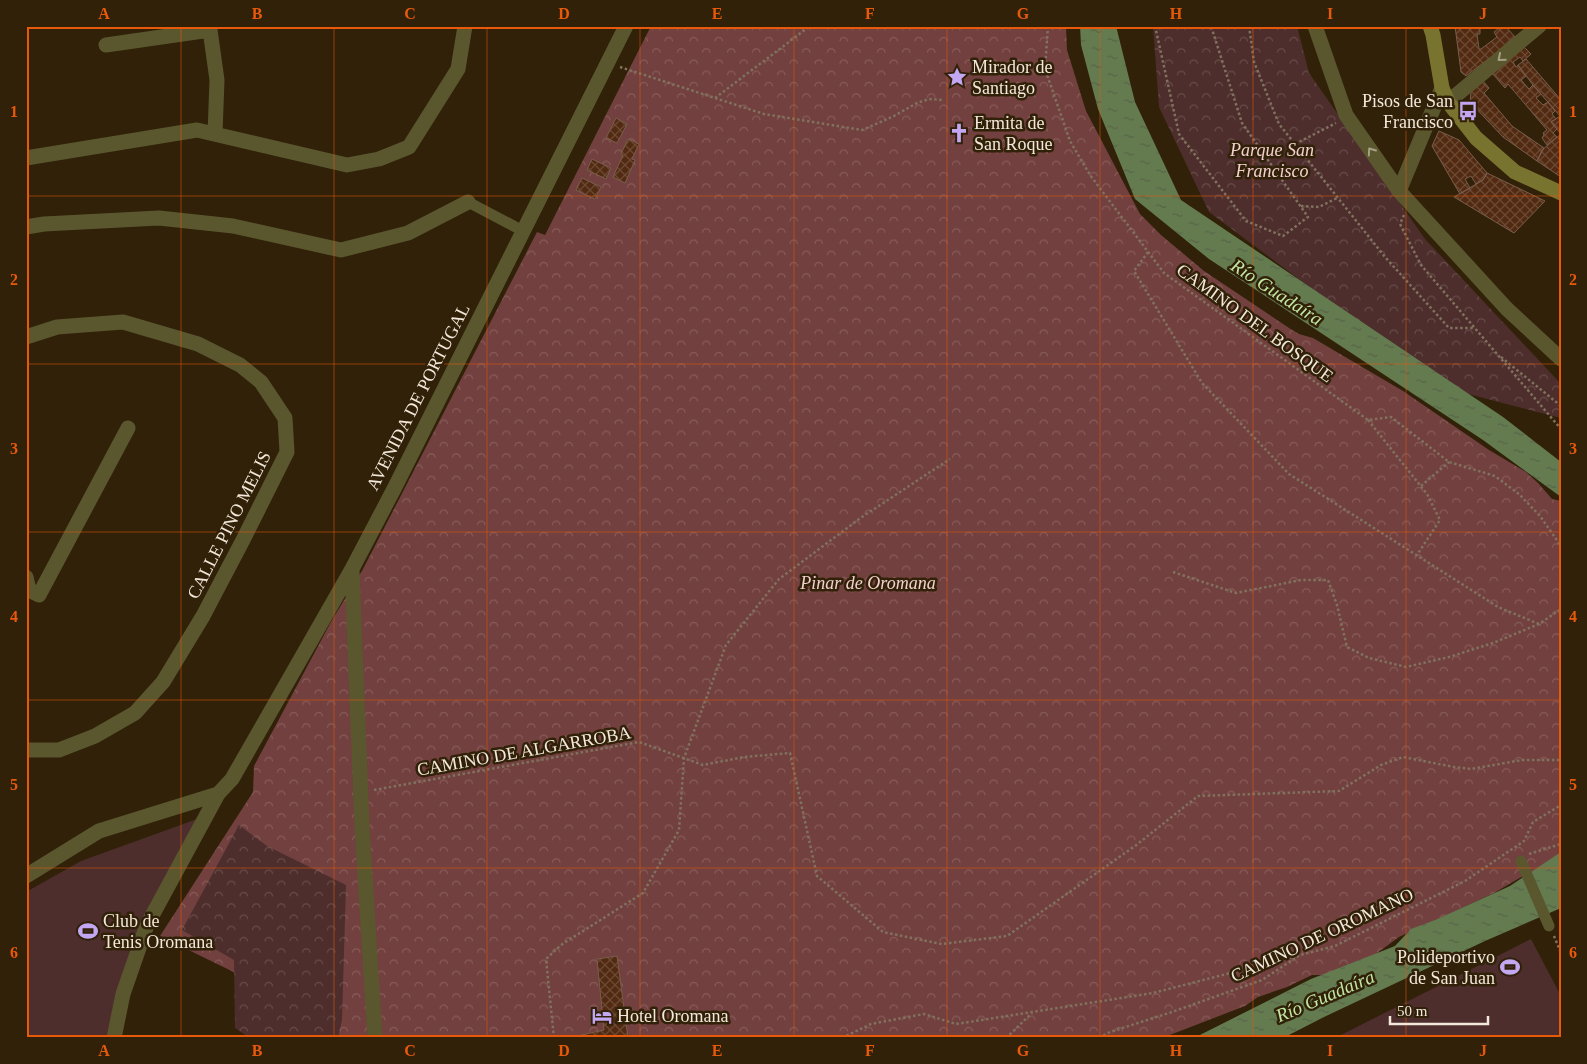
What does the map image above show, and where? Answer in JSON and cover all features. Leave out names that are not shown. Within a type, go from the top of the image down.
[{"type":"main road","points":[[1432,29],[1445,95],[1476,138],[1514,172],[1561,193]]},
{"type":"street","points":[[26,158],[197,130],[347,165],[378,158],[409,147],[458,69],[465,26]]},
{"type":"street","name":"AVENIDA DE PORTUGAL","points":[[114,1038],[123,994],[147,925],[218,794],[232,779],[352,569],[626,26]]},
{"type":"street","points":[[1315,26],[1346,115],[1399,190],[1507,309],[1561,358]]},
{"type":"street","points":[[1399,190],[1445,95],[1539,26]]},
{"type":"street","points":[[106,45],[210,30],[217,80],[215,134]]},
{"type":"street","points":[[26,228],[44,224],[159,218],[233,226],[341,250],[408,233],[468,202],[523,231]]},
{"type":"street","name":"CALLE PINO MELIS","points":[[26,337],[58,327],[123,322],[198,344],[240,365],[261,382],[284,418],[287,452],[244,540],[203,616],[163,682],[135,713],[95,736],[59,750],[26,750]]},
{"type":"street","points":[[26,577],[29,590],[39,595],[128,428]]},
{"type":"street","points":[[352,569],[360,792],[375,1038]]},
{"type":"street","points":[[26,876],[99,831],[218,794]]},
{"type":"street","points":[[1524,857],[1549,926]]},
{"type":"path","points":[[715,98],[810,26]]},
{"type":"path","name":"CAMINO DEL BOSQUE","points":[[1048,26],[1045,69],[1070,141],[1090,175],[1164,273],[1368,420],[1428,494],[1440,520],[1417,555]]},
{"type":"path","points":[[1156,26],[1179,134],[1246,221],[1283,236],[1308,217],[1242,123],[1212,26]]},
{"type":"path","points":[[1249,26],[1254,62],[1279,124],[1385,258],[1450,328],[1474,328]]},
{"type":"path","points":[[606,63],[764,114],[862,130],[894,116],[917,103],[929,99],[943,100]]},
{"type":"path","points":[[1295,144],[1333,125]]},
{"type":"path","points":[[1301,206],[1319,207],[1338,198]]},
{"type":"path","points":[[1410,203],[1400,224],[1421,265],[1561,429]]},
{"type":"path","points":[[1149,252],[1134,271],[1202,383],[1289,474],[1498,607],[1539,624]]},
{"type":"path","points":[[1496,353],[1561,406]]},
{"type":"path","points":[[1368,420],[1391,417],[1449,462],[1495,476],[1519,494],[1540,516],[1561,546]]},
{"type":"path","points":[[554,1038],[546,959],[561,945],[643,893],[679,830],[684,758],[726,645],[779,579],[859,519],[950,459]]},
{"type":"path","points":[[1421,486],[1449,462]]},
{"type":"path","points":[[1173,572],[1236,593],[1301,580],[1328,580],[1337,605],[1347,647],[1369,658],[1406,667],[1449,658],[1493,643],[1539,624],[1561,609]]},
{"type":"path","name":"CAMINO DE ALGARROBA","points":[[360,792],[639,742],[703,765],[790,753],[817,876],[883,932],[942,944],[1007,936],[1135,846],[1198,796],[1339,791],[1382,765],[1404,757],[1471,769],[1522,760],[1561,760]]},
{"type":"path","name":"CAMINO DE OROMANO","points":[[1099,1038],[1110,1032],[1262,980],[1300,955],[1335,946],[1465,881],[1524,842],[1533,822],[1561,805]]},
{"type":"path","points":[[1524,857],[1561,844]]},
{"type":"path","points":[[1549,926],[1561,953]]},
{"type":"path","points":[[842,1038],[871,1024],[924,1014],[956,1024],[1153,993],[1300,955]]},
{"type":"path","points":[[1006,1038],[1032,1013]]},
{"type":"green space","name":"Pinar de Oromana","points":[[651,26],[1066,26],[1067,50],[1086,111],[1140,214],[1161,235],[1204,271],[1289,328],[1299,334],[1313,338],[1403,391],[1489,450],[1526,472],[1552,499],[1561,501],[1561,863],[1528,873],[1494,893],[1399,937],[1373,956],[1326,975],[1312,975],[1287,987],[1258,997],[1245,1006],[1162,1038],[317,1038],[319,1014],[160,936],[253,792],[254,766],[332,620],[363,569],[537,232],[545,235]]},
{"type":"green space","name":"Parque San Francisco","points":[[1153,26],[1297,26],[1309,73],[1425,239],[1561,384],[1561,418],[1445,388],[1209,212],[1159,107]]},
{"type":"green space","name":"Club de Tenis Oromana","points":[[211,814],[129,969],[112,1038],[26,1038],[26,892],[81,861]]},
{"type":"green space","points":[[239,825],[267,846],[346,885],[342,1020],[338,1038],[250,1038],[235,1028],[234,960],[182,930]]},
{"type":"green space","name":"Polideportivo de San Juan","points":[[1531,939],[1561,996],[1561,1038],[1335,1038]]},
{"type":"water","name":"Río Guadaíra","points":[[1080,26],[1116,26],[1135,102],[1181,200],[1503,417],[1561,462],[1561,497],[1483,440],[1209,259],[1135,199],[1098,109],[1081,45]]},
{"type":"water","name":"Río Guadaíra","points":[[1561,852],[1561,908],[1485,941],[1283,1038],[1194,1038],[1311,979],[1395,946],[1411,929],[1510,886]]},
{"type":"building","points":[[1455,26],[1480,26],[1480,34],[1477,34],[1479,49],[1497,37],[1494,32],[1502,26],[1505,26],[1516,38],[1466,76],[1461,72]]},
{"type":"building","points":[[1522,45],[1531,54],[1523,61],[1520,57],[1513,62],[1516,67],[1518,65],[1526,76],[1521,80],[1529,89],[1533,85],[1541,94],[1536,98],[1543,105],[1548,102],[1555,111],[1552,114],[1556,119],[1551,122],[1557,129],[1553,133],[1557,137],[1547,145],[1542,138],[1543,133],[1547,130],[1508,84],[1505,88],[1492,73]]},
{"type":"building","points":[[1526,59],[1561,100],[1561,117],[1518,65]]},
{"type":"building","points":[[1483,81],[1489,88],[1484,93],[1512,126],[1544,148],[1537,161],[1503,137],[1470,102],[1471,92]]},
{"type":"building","points":[[1561,117],[1561,134],[1551,122]]},
{"type":"building","points":[[616,118],[627,124],[617,143],[606,138]]},
{"type":"building","points":[[1439,131],[1459,140],[1487,173],[1483,180],[1476,184],[1471,176],[1465,179],[1470,188],[1460,194],[1432,146]]},
{"type":"building","points":[[1561,134],[1561,177],[1537,161],[1542,150]]},
{"type":"building","points":[[628,139],[639,144],[632,159],[635,160],[625,183],[613,177]]},
{"type":"building","points":[[592,159],[611,168],[606,179],[587,170]]},
{"type":"building","points":[[1487,173],[1545,201],[1514,233],[1454,197],[1483,180]]},
{"type":"building","points":[[582,178],[601,187],[595,199],[576,190]]},
{"type":"building","points":[[617,956],[628,1038],[577,1038],[577,1036],[604,1030],[597,959]]},
{"type":"place","name":"Mirador de Santiago","points":[[957,77]]},
{"type":"place","name":"Pisos de San Francisco","points":[[1468,111]]},
{"type":"place","name":"Ermita de San Roque","points":[[959,133]]},
{"type":"place","name":"Club de Tenis Oromana","points":[[88,931]]},
{"type":"place","name":"Polideportivo de San Juan","points":[[1510,967]]},
{"type":"place","name":"Hotel Oromana","points":[[602,1016]]}]
